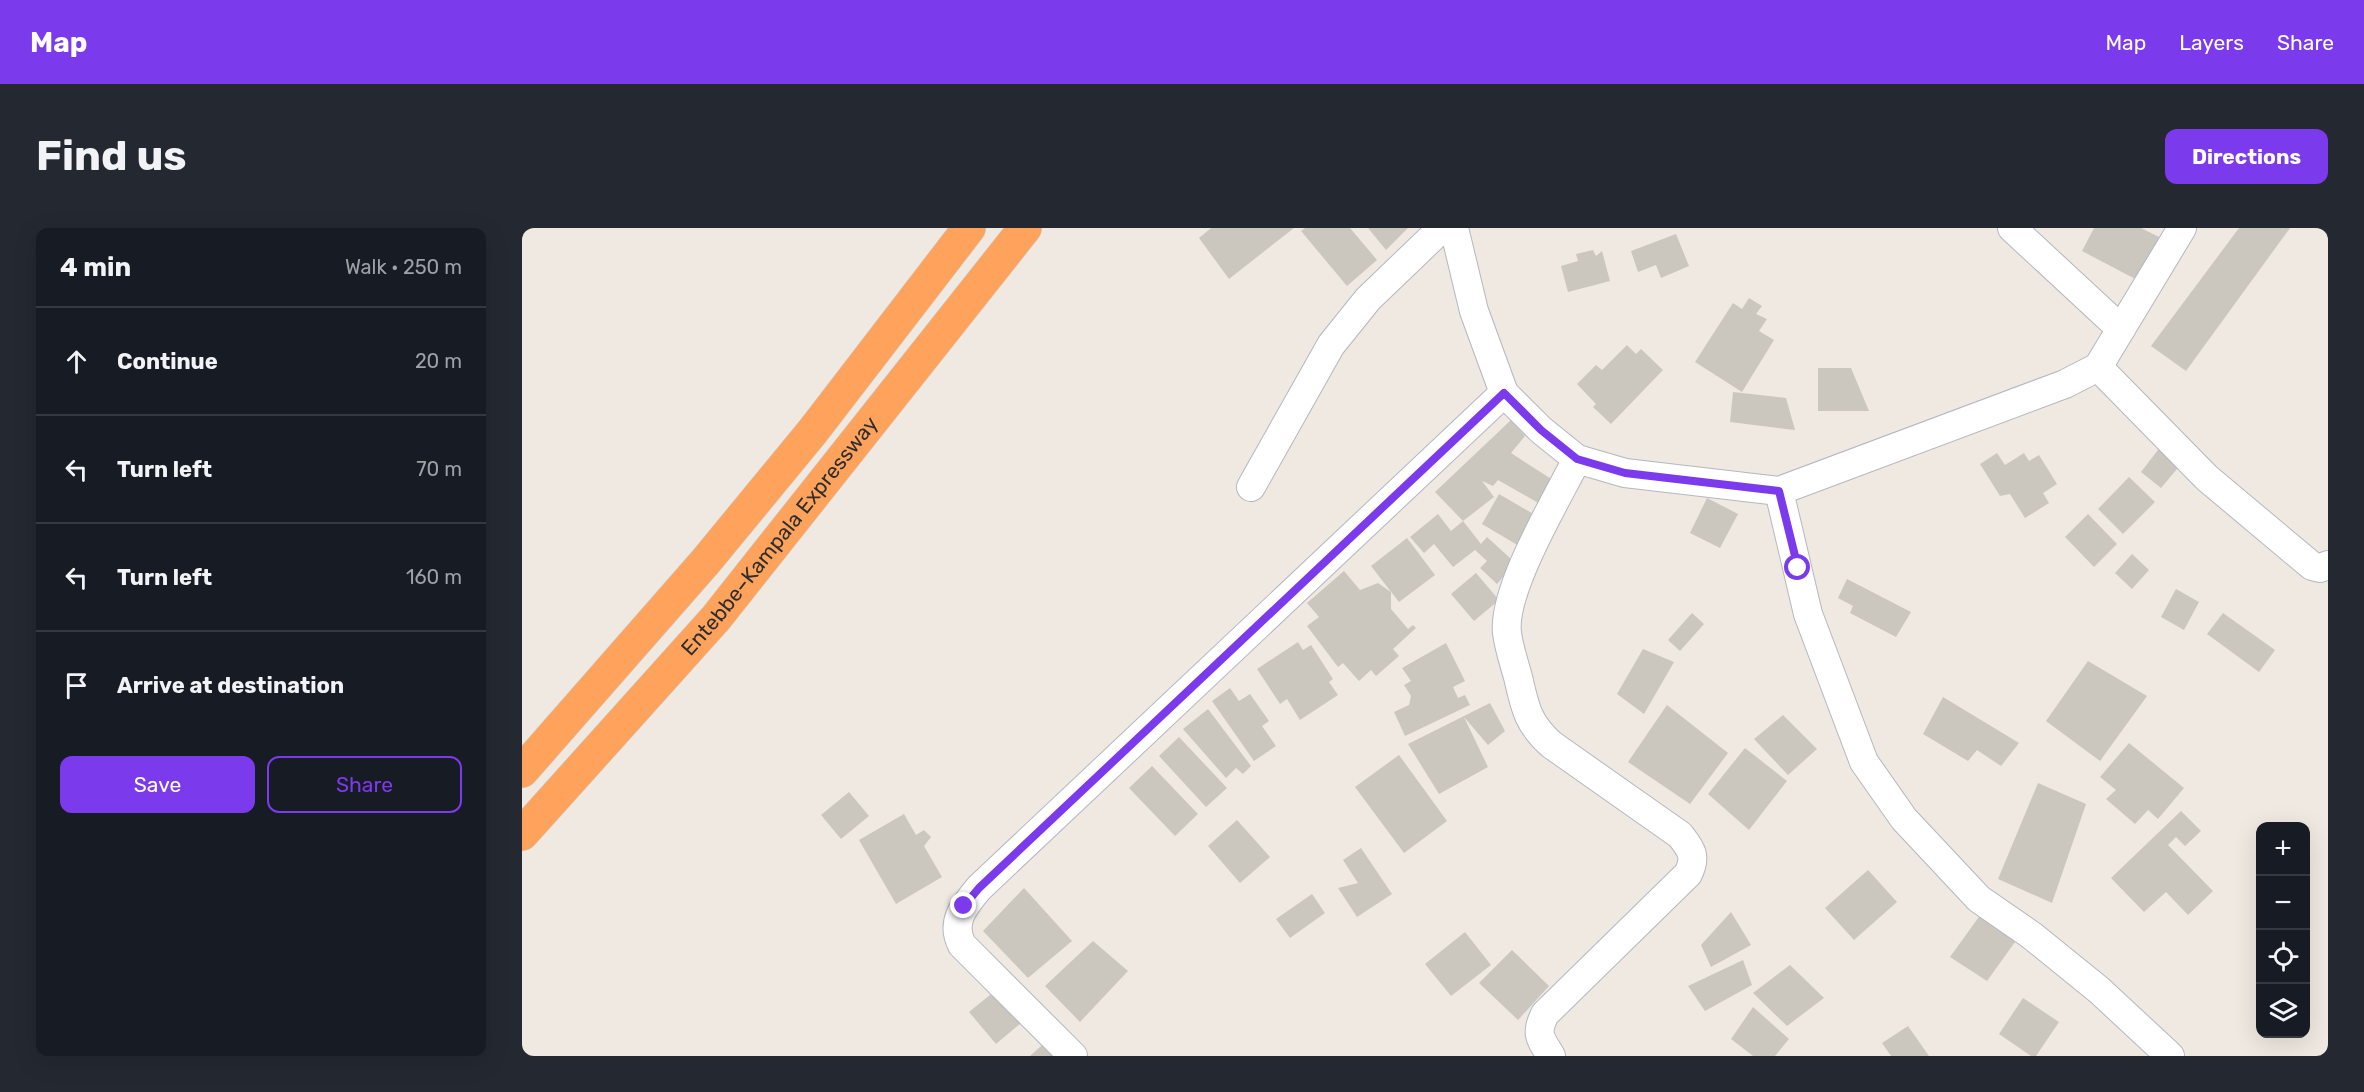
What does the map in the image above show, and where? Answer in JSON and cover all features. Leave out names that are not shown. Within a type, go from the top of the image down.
[{"type":"highway","name":"Entebbe–Kampala Expressway","points":[[522,771],[713,553],[813,431],[969,228]]},
{"type":"highway","name":"Entebbe–Kampala Expressway","points":[[522,834],[717,618],[1025,228]]},
{"type":"street","points":[[1251,487],[1331,345],[1368,299],[1442,228]]},
{"type":"street","points":[[1454,228],[1474,311],[1504,393],[1541,430],[1577,459],[1625,473],[1779,491],[2065,384],[2098,367],[2182,228]]},
{"type":"street","points":[[2012,228],[2121,329]]},
{"type":"street","points":[[2098,367],[2207,478],[2312,566],[2320,568],[2328,565]]},
{"type":"street","points":[[1073,1056],[962,945],[957,934],[957,921],[964,906],[979,888],[1504,393]]},
{"type":"street","points":[[1551,1056],[1539,1036],[1540,1024],[1545,1014],[1688,874],[1694,862],[1690,847],[1680,835],[1552,746],[1527,716],[1507,632],[1509,607],[1522,569],[1577,459]]},
{"type":"street","points":[[1779,491],[1808,614],[1864,762],[1904,819],[1979,899],[2031,935],[2099,990],[2170,1056]]},
{"type":"building","points":[[1211,228],[1294,228],[1229,279],[1199,238]]},
{"type":"building","points":[[1305,228],[1350,228],[1377,260],[1347,286],[1301,231]]},
{"type":"building","points":[[1368,228],[1408,228],[1386,250]]},
{"type":"building","points":[[2094,228],[2141,228],[2163,239],[2141,282],[2082,251]]},
{"type":"building","points":[[2239,228],[2290,228],[2186,371],[2151,346]]},
{"type":"building","points":[[1676,234],[1689,266],[1661,278],[1656,265],[1638,272],[1631,251]]},
{"type":"building","points":[[1593,250],[1596,256],[1602,251],[1610,281],[1568,292],[1561,266],[1578,261],[1576,254]]},
{"type":"building","points":[[1749,298],[1762,306],[1756,314],[1767,319],[1759,331],[1774,340],[1742,392],[1695,362],[1733,303],[1742,309]]},
{"type":"building","points":[[1627,345],[1636,354],[1641,349],[1663,370],[1611,424],[1593,407],[1596,404],[1577,384],[1596,365],[1602,370]]},
{"type":"building","points":[[1818,368],[1851,368],[1869,411],[1818,411]]},
{"type":"building","points":[[1733,392],[1786,398],[1795,430],[1730,422]]},
{"type":"building","points":[[1511,420],[1525,436],[1511,453],[1556,482],[1542,505],[1498,480],[1493,486],[1482,481],[1494,497],[1463,521],[1435,492]]},
{"type":"building","points":[[2161,446],[2182,463],[2161,488],[2141,472]]},
{"type":"building","points":[[1997,453],[2005,465],[2024,453],[2029,461],[2039,455],[2057,484],[2043,493],[2049,503],[2025,518],[2010,494],[2000,496],[1980,464]]},
{"type":"building","points":[[2129,477],[2155,502],[2123,534],[2098,509]]},
{"type":"building","points":[[1499,494],[1542,519],[1524,549],[1482,524]]},
{"type":"building","points":[[1707,498],[1738,514],[1720,548],[1690,533]]},
{"type":"building","points":[[1438,514],[1451,531],[1463,521],[1481,544],[1487,537],[1522,569],[1509,582],[1503,577],[1497,584],[1480,568],[1487,561],[1475,550],[1453,567],[1434,544],[1424,553],[1410,537]]},
{"type":"building","points":[[2088,514],[2117,544],[2094,567],[2065,537]]},
{"type":"building","points":[[1407,538],[1435,575],[1399,602],[1371,566]]},
{"type":"building","points":[[2132,554],[2149,570],[2132,589],[2115,573]]},
{"type":"building","points":[[1344,571],[1360,590],[1378,583],[1391,592],[1391,609],[1408,629],[1413,625],[1416,628],[1393,649],[1399,656],[1376,676],[1371,670],[1359,681],[1343,663],[1338,667],[1307,626],[1319,617],[1307,603]]},
{"type":"building","points":[[1476,573],[1499,600],[1474,621],[1451,594]]},
{"type":"building","points":[[1847,579],[1911,612],[1896,637],[1850,613],[1853,606],[1838,598]]},
{"type":"building","points":[[2176,589],[2199,602],[2184,630],[2161,617]]},
{"type":"building","points":[[1692,613],[1704,624],[1680,651],[1668,640]]},
{"type":"building","points":[[2223,613],[2275,650],[2259,672],[2207,634]]},
{"type":"building","points":[[1298,642],[1303,650],[1311,645],[1333,679],[1329,682],[1338,695],[1300,720],[1287,699],[1280,704],[1257,669]]},
{"type":"building","points":[[1446,643],[1465,681],[1453,687],[1458,698],[1465,695],[1470,705],[1405,736],[1394,712],[1409,705],[1411,696],[1404,685],[1411,681],[1402,668]]},
{"type":"building","points":[[1643,649],[1674,662],[1644,714],[1617,694]]},
{"type":"building","points":[[2088,661],[2147,696],[2100,761],[2046,721]]},
{"type":"building","points":[[1230,688],[1239,701],[1250,694],[1269,721],[1262,726],[1276,746],[1254,761],[1212,701]]},
{"type":"building","points":[[1943,697],[2019,743],[2001,766],[1977,750],[1968,761],[1923,734]]},
{"type":"building","points":[[1490,703],[1505,731],[1488,745],[1464,717],[1488,767],[1439,794],[1408,744]]},
{"type":"building","points":[[1667,705],[1728,753],[1690,804],[1628,762]]},
{"type":"building","points":[[1208,709],[1251,766],[1243,774],[1236,768],[1226,778],[1183,729]]},
{"type":"building","points":[[1783,715],[1817,749],[1788,775],[1754,739]]},
{"type":"building","points":[[1179,737],[1227,788],[1206,807],[1159,756]]},
{"type":"building","points":[[2129,743],[2184,788],[2158,819],[2148,810],[2135,824],[2106,799],[2116,790],[2100,777]]},
{"type":"building","points":[[1745,748],[1787,781],[1749,830],[1708,794]]},
{"type":"building","points":[[1399,755],[1447,821],[1404,853],[1355,787]]},
{"type":"building","points":[[1152,766],[1198,814],[1175,836],[1129,788]]},
{"type":"building","points":[[2038,783],[2086,804],[2052,903],[1998,879]]},
{"type":"building","points":[[849,792],[869,816],[841,839],[821,815]]},
{"type":"building","points":[[2181,811],[2201,831],[2185,846],[2176,837],[2168,845],[2213,891],[2188,915],[2166,892],[2144,912],[2111,878]]},
{"type":"building","points":[[904,814],[916,835],[924,830],[931,837],[924,846],[942,877],[896,904],[859,840]]},
{"type":"building","points":[[1237,820],[1270,857],[1240,883],[1208,846]]},
{"type":"building","points":[[1361,848],[1392,894],[1357,917],[1338,888],[1358,883],[1343,860]]},
{"type":"building","points":[[1868,870],[1897,902],[1854,940],[1825,908]]},
{"type":"building","points":[[1024,888],[1072,941],[1028,978],[983,931]]},
{"type":"building","points":[[1312,894],[1325,913],[1290,938],[1276,919]]},
{"type":"building","points":[[1731,912],[1751,945],[1711,967],[1701,945]]},
{"type":"building","points":[[1981,914],[2015,942],[1987,981],[1950,957]]},
{"type":"building","points":[[1465,932],[1491,965],[1451,996],[1425,964]]},
{"type":"building","points":[[1093,941],[1128,971],[1080,1022],[1045,986]]},
{"type":"building","points":[[1512,950],[1549,986],[1518,1020],[1479,983]]},
{"type":"building","points":[[1743,960],[1752,985],[1705,1011],[1688,986]]},
{"type":"building","points":[[1790,965],[1824,998],[1787,1026],[1753,993]]},
{"type":"building","points":[[1001,986],[1027,1018],[996,1044],[969,1012]]},
{"type":"building","points":[[2023,998],[2059,1022],[2036,1056],[2031,1056],[1999,1034]]},
{"type":"building","points":[[1753,1007],[1789,1039],[1775,1056],[1753,1056],[1731,1039]]},
{"type":"building","points":[[1908,1026],[1929,1056],[1891,1056],[1882,1043]]},
{"type":"building","points":[[1050,1038],[1062,1056],[1030,1056]]},
{"type":"route","points":[[964,906],[979,888],[1504,393],[1541,430],[1577,459],[1625,473],[1779,491],[1798,568]]}]
